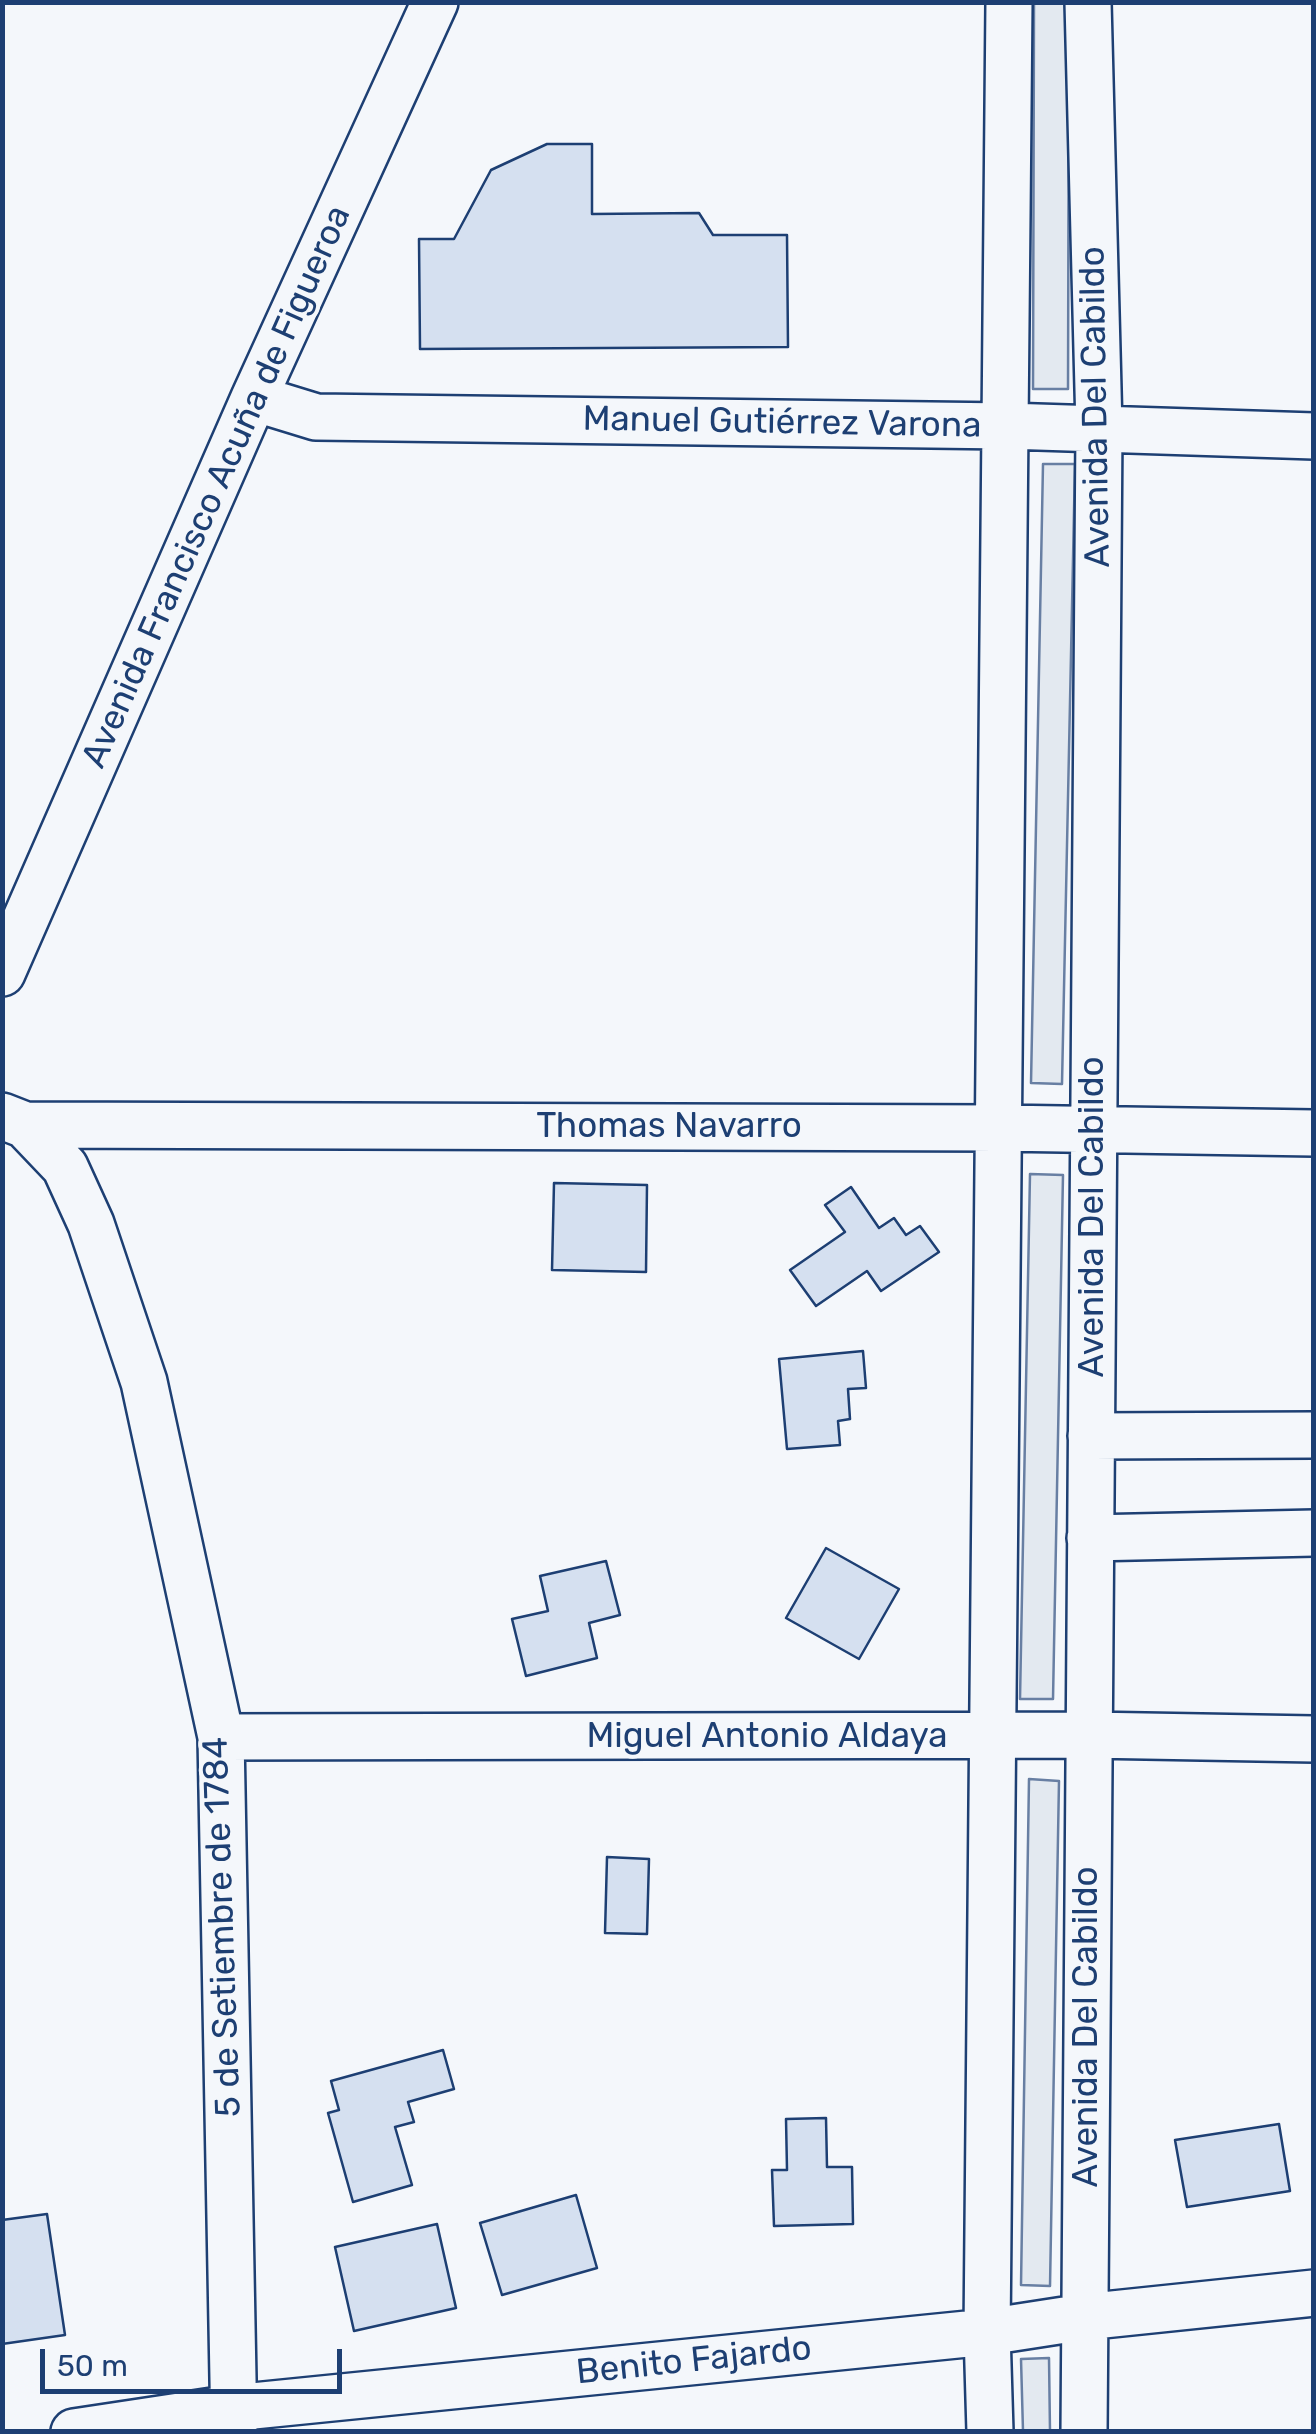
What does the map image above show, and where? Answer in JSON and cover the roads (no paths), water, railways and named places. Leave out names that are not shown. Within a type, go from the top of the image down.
[{"type":"street","name":"Avenida Francisco Acuña de Figueroa","points":[[2,973],[254,398],[436,2]]},
{"type":"street","points":[[990,2432],[987,2332],[1009,2]]},
{"type":"street","name":"Avenida Del Cabildo","points":[[1084,2432],[1099,428],[1088,2]]},
{"type":"street","name":"Manuel Gutiérrez Varona","points":[[254,398],[316,416],[1007,426],[1314,436]]},
{"type":"street","name":"Thomas Navarro","points":[[14,1120],[1314,1134]]},
{"type":"street","name":"5 de Setiembre de 1784","points":[[14,1120],[65,1167],[91,1224],[144,1382],[221,1737],[234,2420]]},
{"type":"street","points":[[1092,1436],[1314,1436]]},
{"type":"street","points":[[1090,1538],[1314,1534]]},
{"type":"street","name":"Miguel Antonio Aldaya","points":[[221,1737],[1089,1735],[1314,1739]]},
{"type":"street","name":"Benito Fajardo","points":[[74,2432],[234,2420],[987,2332],[1084,2317],[1314,2293]]}]
